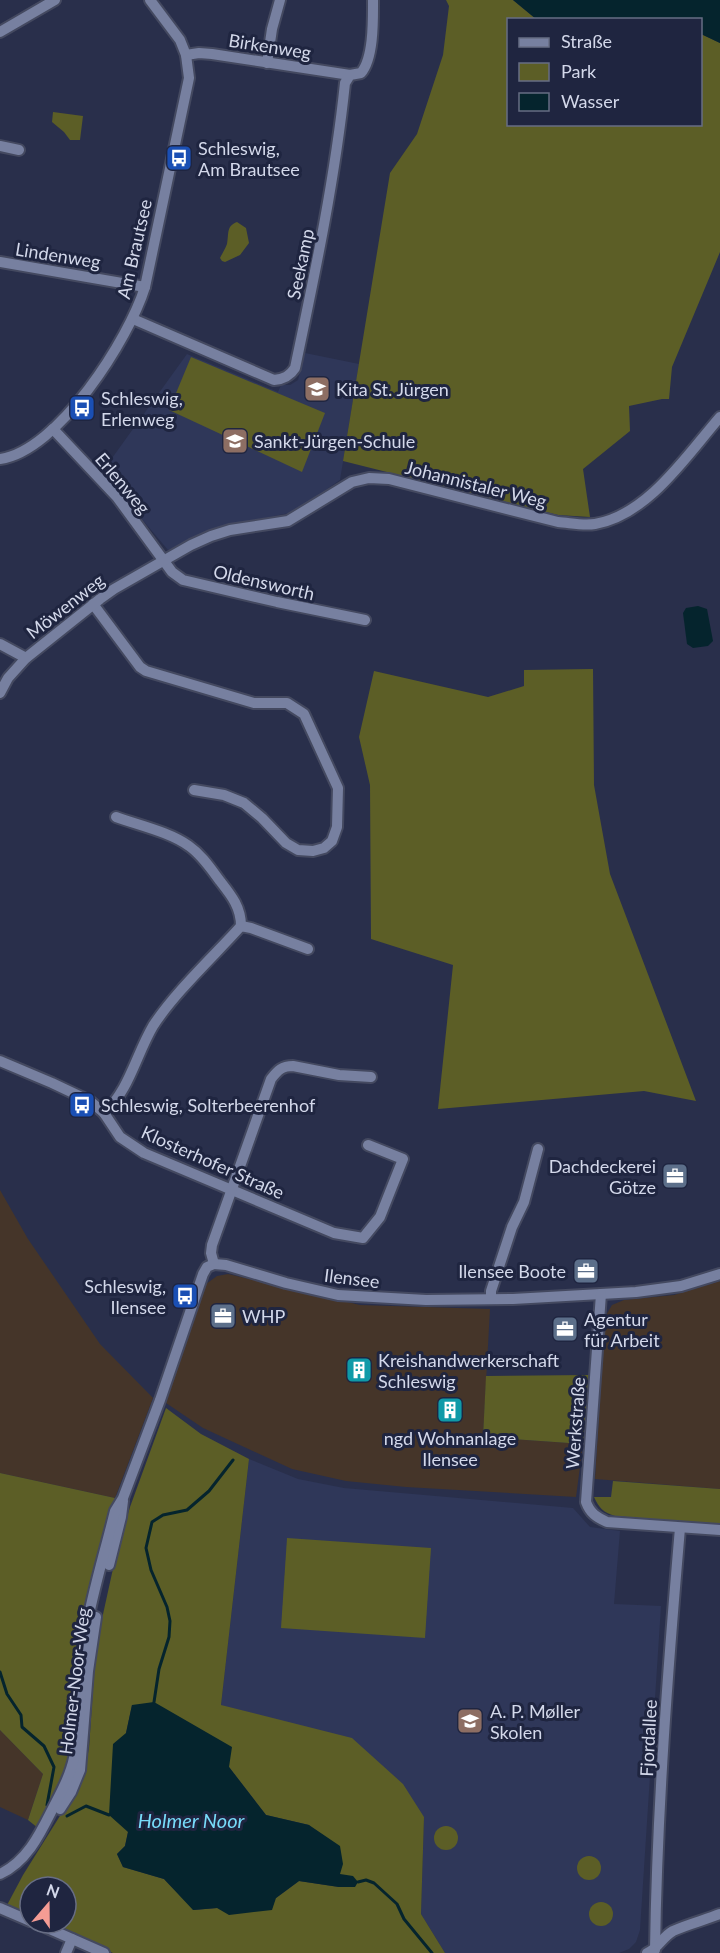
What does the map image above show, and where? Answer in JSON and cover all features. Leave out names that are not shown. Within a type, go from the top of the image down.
[{"type":"street","points":[[0,32],[55,0]]},
{"type":"street","name":"Am Brautsee","points":[[0,459],[31,448],[53,429],[90,387],[116,351],[133,319],[145,287],[189,78],[186,55],[180,40],[150,0]]},
{"type":"street","points":[[267,63],[272,29],[280,0]]},
{"type":"street","points":[[350,75],[361,73],[368,60],[371,46],[373,0]]},
{"type":"street","name":"Birkenweg","points":[[186,55],[212,54],[350,75]]},
{"type":"street","name":"Seekamp","points":[[133,319],[274,380],[291,374],[295,368],[325,224],[338,149],[345,83],[350,75]]},
{"type":"street","points":[[0,146],[20,150]]},
{"type":"street","name":"Lindenweg","points":[[0,262],[145,287]]},
{"type":"street","name":"Johannistaler Weg","points":[[164,561],[211,536],[230,530],[288,521],[352,482],[369,478],[389,479],[558,522],[597,524],[627,513],[645,500],[720,417]]},
{"type":"street","name":"Erlenweg","points":[[53,429],[117,497],[164,561]]},
{"type":"street","name":"Möwenweg","points":[[0,693],[8,678],[27,657],[114,589],[164,561]]},
{"type":"street","name":"Oldensworth","points":[[164,561],[172,572],[183,580],[364,620]]},
{"type":"street","points":[[93,604],[140,667],[146,671],[254,703],[286,704],[304,714],[338,788],[337,827],[332,841],[324,848],[313,852],[298,850],[286,843],[244,803],[224,795],[194,790]]},
{"type":"street","points":[[0,644],[27,657]]},
{"type":"street","points":[[104,1113],[120,1095],[141,1050],[166,1008],[242,926],[241,914],[235,901],[191,846],[178,839],[116,817]]},
{"type":"street","points":[[242,926],[308,949]]},
{"type":"street","name":"Klosterhofer Straße","points":[[0,1061],[90,1101],[104,1113],[120,1137],[144,1153],[334,1233],[363,1238],[381,1217],[403,1159],[368,1145]]},
{"type":"street","name":"Holmer-Noor-Weg","points":[[0,1874],[23,1857],[46,1824],[56,1816],[71,1792],[80,1770],[94,1625],[121,1517],[123,1498],[160,1400],[203,1274],[207,1267],[214,1264],[211,1250],[272,1079],[277,1071],[285,1066],[339,1075],[372,1077]]},
{"type":"street","points":[[491,1299],[491,1291],[512,1227],[524,1202],[538,1149]]},
{"type":"street","name":"Ilensee","points":[[214,1264],[226,1264],[286,1283],[338,1295],[426,1300],[636,1292],[681,1286],[720,1274]]},
{"type":"street","name":"Werkstraße","points":[[601,1294],[586,1502],[595,1516],[607,1521],[680,1528]]},
{"type":"street","points":[[680,1528],[720,1530]]},
{"type":"street","name":"Fjordallee","points":[[651,1951],[680,1528]]},
{"type":"street","points":[[0,1908],[18,1916]]},
{"type":"street","points":[[651,1951],[673,1931],[720,1914]]},
{"type":"street","points":[[63,1935],[105,1953]]},
{"type":"street","points":[[66,1953],[72,1939]]},
{"type":"shaded area","name":"Sankt-Jürgen-Schule","points":[[305,353],[359,364],[340,480],[294,512],[229,525],[168,550],[102,472],[187,354],[278,392],[281,385],[290,385],[298,380]]},
{"type":"shaded area","points":[[0,1190],[28,1239],[100,1344],[153,1398],[115,1498],[0,1473]]},
{"type":"shaded area","points":[[228,1274],[360,1305],[490,1309],[483,1437],[583,1444],[576,1497],[406,1487],[346,1481],[292,1469],[203,1428],[166,1403],[172,1376],[206,1284],[217,1276]]},
{"type":"shaded area","points":[[720,1281],[720,1489],[595,1479],[605,1317],[612,1305],[624,1300],[674,1295]]},
{"type":"shaded area","name":"A. P. Møller Skolen","points":[[249,1459],[298,1479],[344,1488],[573,1508],[590,1527],[620,1531],[614,1604],[661,1606],[640,1930],[636,1942],[629,1949],[619,1953],[445,1953],[421,1914],[424,1817],[221,1705]]},
{"type":"shaded area","points":[[0,1730],[43,1774],[28,1820],[0,1807]]},
{"type":"green space","points":[[446,0],[513,0],[535,18],[507,18],[507,126],[702,126],[702,34],[720,43],[720,252],[672,367],[669,399],[629,406],[630,431],[583,469],[590,517],[558,515],[343,461],[390,173],[417,134],[443,55],[449,6]]},
{"type":"green space","points":[[53,112],[83,116],[80,140],[70,140],[52,122]]},
{"type":"green space","points":[[237,222],[246,228],[249,243],[240,255],[225,262],[222,261],[220,258],[227,244],[230,228]]},
{"type":"green space","points":[[191,357],[325,413],[302,472],[169,410]]},
{"type":"green space","points":[[593,669],[594,785],[610,874],[696,1101],[644,1091],[438,1109],[453,965],[371,939],[370,785],[359,737],[374,671],[488,697],[524,686],[524,670]]},
{"type":"green space","points":[[589,1375],[583,1444],[483,1437],[486,1376]]},
{"type":"green space","points":[[166,1408],[201,1434],[249,1459],[221,1705],[352,1738],[403,1784],[424,1817],[421,1914],[445,1953],[113,1953],[72,1935],[78,1935],[78,1875],[23,1875],[78,1787],[85,1769],[89,1748],[95,1659],[116,1555],[130,1507]],"holes":[[[132,1705],[229,1767],[266,1815],[309,1825],[340,1875],[339,1887],[299,1881],[276,1898],[194,1910],[164,1879],[123,1867],[117,1854],[125,1846],[128,1832],[126,1733]]]},
{"type":"green space","points":[[0,1473],[115,1498],[83,1615],[76,1658],[69,1768],[38,1828],[28,1820],[43,1774],[0,1730]]},
{"type":"green space","points":[[613,1481],[720,1489],[720,1525],[615,1516],[602,1509],[594,1497],[611,1497]]},
{"type":"green space","points":[[287,1538],[431,1548],[425,1638],[281,1628]]},
{"type":"green space","points":[[446,1826],[455,1829],[458,1838],[455,1847],[446,1850],[437,1847],[434,1838],[437,1829]]},
{"type":"green space","points":[[589,1856],[598,1859],[601,1868],[598,1877],[589,1880],[580,1877],[577,1868],[580,1859]]},
{"type":"green space","points":[[18,1884],[18,1912],[6,1907]]},
{"type":"green space","points":[[601,1902],[606,1903],[612,1909],[612,1919],[606,1925],[601,1926],[596,1925],[590,1919],[589,1914],[590,1909],[596,1903]]},
{"type":"water","points":[[513,0],[720,0],[720,43],[702,34],[702,18],[535,18]]},
{"type":"water","points":[[698,606],[707,609],[713,641],[708,646],[693,648],[687,644],[683,613],[686,608]]},
{"type":"water","name":"Holmer Noor","points":[[154,1702],[232,1747],[229,1767],[266,1815],[309,1825],[340,1846],[343,1864],[340,1874],[353,1876],[358,1882],[355,1887],[299,1881],[276,1898],[272,1910],[229,1915],[217,1908],[193,1910],[164,1879],[123,1867],[117,1854],[125,1846],[128,1832],[109,1815],[113,1744],[126,1733],[132,1705]]},
{"type":"waterway","points":[[154,1702],[159,1669],[169,1637],[170,1621],[167,1607],[151,1570],[146,1548],[152,1522],[163,1515],[187,1510],[209,1491],[233,1460]]},
{"type":"waterway","points":[[0,1672],[7,1694],[21,1715],[22,1727],[44,1746],[54,1767],[47,1805]]},
{"type":"waterway","points":[[67,1816],[86,1806],[109,1815]]},
{"type":"waterway","points":[[358,1882],[366,1880],[374,1883],[397,1904],[404,1919],[432,1953]]},
{"type":"place","name":"Schleswig, Am Brautsee","points":[[179,158]]},
{"type":"place","name":"Kita St. Jürgen","points":[[317,389]]},
{"type":"place","name":"Schleswig, Erlenweg","points":[[82,408]]},
{"type":"place","name":"Sankt-Jürgen-Schule","points":[[235,441]]},
{"type":"place","name":"Schleswig, Solterbeerenhof","points":[[82,1105]]},
{"type":"place","name":"Dachdeckerei Götze","points":[[675,1176]]},
{"type":"place","name":"Ilensee Boote","points":[[586,1271]]},
{"type":"place","name":"Schleswig, Ilensee","points":[[185,1296]]},
{"type":"place","name":"WHP","points":[[223,1316]]},
{"type":"place","name":"Agentur für Arbeit","points":[[565,1329]]},
{"type":"place","name":"Kreishandwerkerschaft Schleswig","points":[[359,1370]]},
{"type":"place","name":"ngd Wohnanlage Ilensee","points":[[450,1410]]},
{"type":"place","name":"A. P. Møller Skolen","points":[[470,1721]]}]
